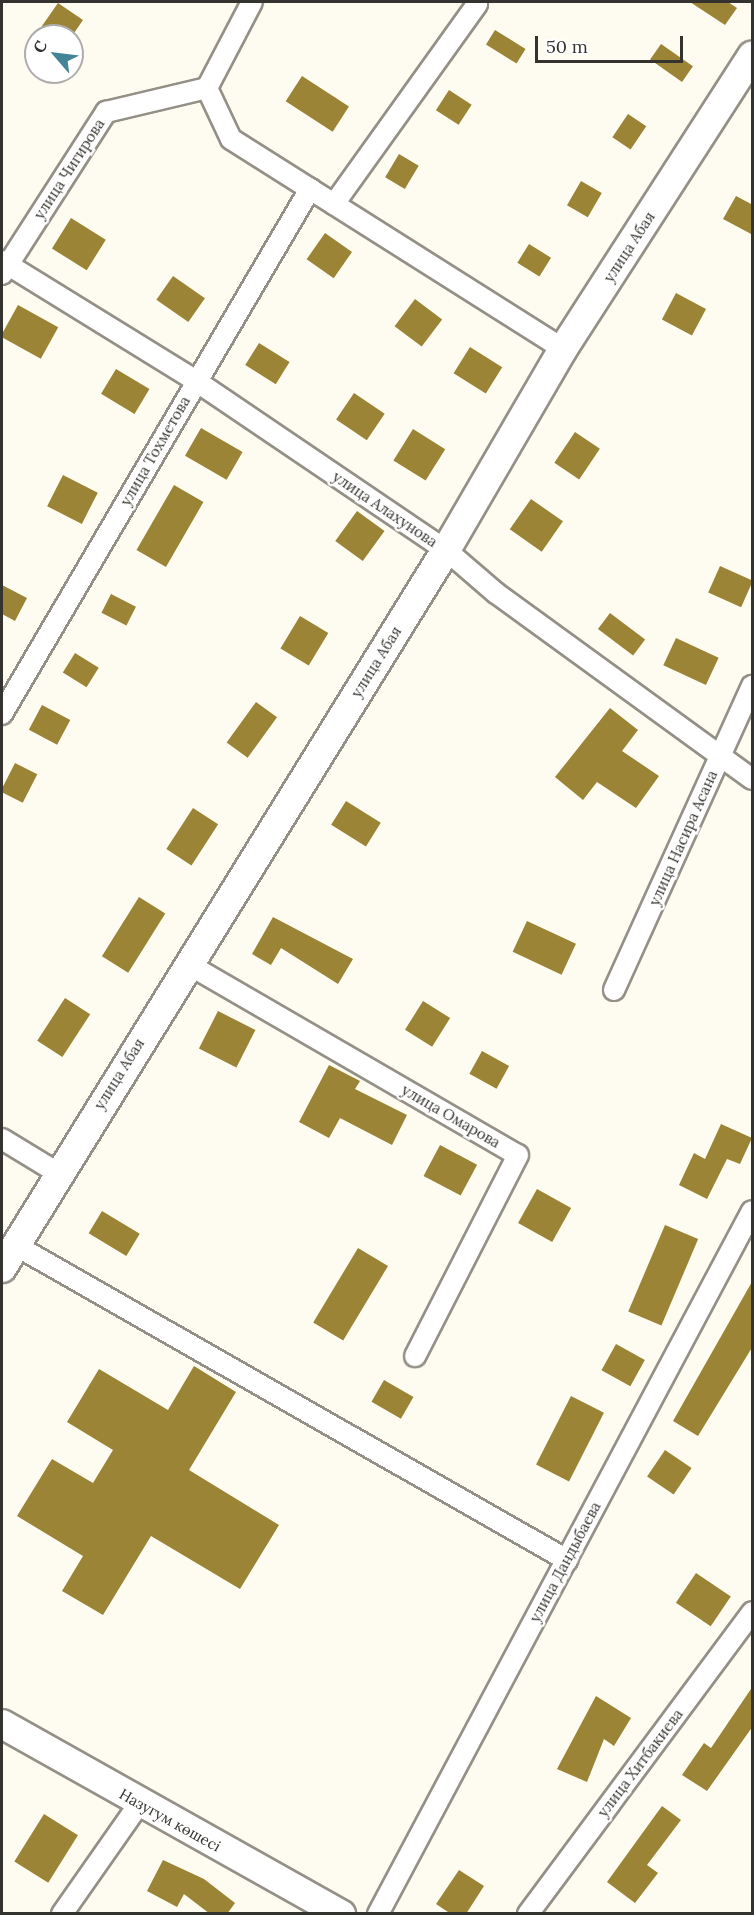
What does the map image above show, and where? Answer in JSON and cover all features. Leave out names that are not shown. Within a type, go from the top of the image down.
[{"type":"street","points":[[252,2],[207,88],[231,139],[563,349]]},
{"type":"street","points":[[334,204],[477,4]]},
{"type":"street","name":"улица Абая","points":[[8,1256],[446,550],[563,349],[753,56]]},
{"type":"street","name":"улица Чигирова","points":[[3,266],[106,112],[207,88]]},
{"type":"street","name":"улица Тохметова","points":[[2,714],[310,189]]},
{"type":"street","name":"улица Алахунова","points":[[3,266],[196,381],[446,550],[496,593],[753,779]]},
{"type":"street","name":"улица Насира Асана","points":[[615,990],[753,686]]},
{"type":"street","name":"улица Омарова","points":[[188,964],[518,1155],[415,1356]]},
{"type":"street","points":[[2,1139],[58,1173]]},
{"type":"street","name":"улица Дандыбаева","points":[[378,1914],[753,1211]]},
{"type":"street","points":[[8,1256],[567,1560]]},
{"type":"street","name":"улица Хитбакиева","points":[[528,1914],[753,1612]]},
{"type":"street","name":"Назугум көшесі","points":[[2,1724],[332,1912]]},
{"type":"street","points":[[62,1914],[139,1804]]},
{"type":"building","points":[[690,2],[728,2],[737,8],[725,25]]},
{"type":"building","points":[[58,3],[83,20],[80,24],[43,24]]},
{"type":"building","points":[[495,30],[526,49],[517,63],[486,44]]},
{"type":"building","points":[[661,44],[693,66],[682,82],[650,60]]},
{"type":"building","points":[[302,76],[349,106],[333,132],[286,101]]},
{"type":"building","points":[[449,90],[472,105],[459,125],[436,110]]},
{"type":"building","points":[[628,114],[646,126],[631,150],[612,137]]},
{"type":"building","points":[[399,154],[419,166],[405,189],[385,177]]},
{"type":"building","points":[[581,181],[602,193],[588,217],[567,205]]},
{"type":"building","points":[[736,196],[753,205],[753,235],[723,219]]},
{"type":"building","points":[[71,218],[106,240],[87,270],[52,249]]},
{"type":"building","points":[[325,233],[352,252],[334,278],[307,259]]},
{"type":"building","points":[[529,244],[551,258],[539,276],[517,263]]},
{"type":"building","points":[[173,276],[205,298],[188,322],[156,300]]},
{"type":"building","points":[[676,293],[706,309],[692,335],[662,319]]},
{"type":"building","points":[[415,299],[442,319],[422,347],[395,326]]},
{"type":"building","points":[[18,305],[58,327],[41,359],[2,337]]},
{"type":"building","points":[[259,343],[290,362],[276,384],[245,365]]},
{"type":"building","points":[[470,347],[502,367],[486,393],[454,373]]},
{"type":"building","points":[[116,369],[149,389],[134,414],[101,394]]},
{"type":"building","points":[[354,393],[385,414],[367,440],[336,420]]},
{"type":"building","points":[[201,428],[243,452],[227,480],[185,456]]},
{"type":"building","points":[[413,429],[445,449],[426,481],[393,460]]},
{"type":"building","points":[[575,432],[600,449],[579,479],[554,463]]},
{"type":"building","points":[[63,475],[98,493],[82,524],[47,506]]},
{"type":"building","points":[[174,485],[203,502],[166,567],[137,550]]},
{"type":"building","points":[[531,499],[563,521],[542,552],[510,529]]},
{"type":"building","points":[[357,511],[385,531],[363,561],[335,541]]},
{"type":"building","points":[[720,566],[752,580],[741,607],[708,592]]},
{"type":"building","points":[[2,585],[27,598],[15,621],[2,614]]},
{"type":"building","points":[[111,594],[136,607],[126,625],[101,613]]},
{"type":"building","points":[[610,613],[645,639],[633,655],[598,629]]},
{"type":"building","points":[[300,616],[328,633],[309,666],[280,649]]},
{"type":"building","points":[[676,638],[719,658],[706,685],[663,665]]},
{"type":"building","points":[[75,653],[99,668],[87,687],[63,673]]},
{"type":"building","points":[[256,702],[277,717],[248,758],[227,742]]},
{"type":"building","points":[[42,705],[70,720],[57,745],[29,730]]},
{"type":"building","points":[[610,708],[638,730],[622,751],[659,776],[636,808],[597,782],[583,800],[555,777]]},
{"type":"building","points":[[15,763],[37,774],[23,803],[2,792]]},
{"type":"building","points":[[346,801],[381,823],[366,846],[331,825]]},
{"type":"building","points":[[193,808],[218,824],[191,865],[166,849]]},
{"type":"building","points":[[139,897],[165,913],[128,973],[102,956]]},
{"type":"building","points":[[273,917],[353,959],[338,984],[281,948],[271,965],[252,954]]},
{"type":"building","points":[[527,921],[576,944],[562,975],[513,952]]},
{"type":"building","points":[[65,998],[90,1014],[62,1057],[37,1041]]},
{"type":"building","points":[[423,1001],[450,1018],[432,1047],[405,1030]]},
{"type":"building","points":[[218,1011],[255,1030],[236,1067],[199,1048]]},
{"type":"building","points":[[482,1051],[509,1066],[497,1089],[469,1074]]},
{"type":"building","points":[[329,1065],[360,1081],[355,1089],[407,1115],[392,1145],[340,1118],[329,1138],[299,1122]]},
{"type":"building","points":[[721,1124],[752,1138],[740,1164],[727,1159],[707,1199],[679,1185],[694,1153],[705,1159]]},
{"type":"building","points":[[440,1145],[477,1165],[461,1196],[424,1176]]},
{"type":"building","points":[[537,1189],[571,1208],[552,1242],[518,1223]]},
{"type":"building","points":[[102,1211],[140,1234],[126,1256],[89,1233]]},
{"type":"building","points":[[665,1225],[698,1239],[661,1326],[628,1312]]},
{"type":"building","points":[[358,1248],[388,1266],[343,1341],[313,1323]]},
{"type":"building","points":[[753,1280],[753,1346],[698,1436],[673,1421]]},
{"type":"building","points":[[616,1344],[645,1360],[630,1386],[601,1370]]},
{"type":"building","points":[[194,1366],[236,1392],[189,1470],[279,1525],[240,1589],[151,1536],[103,1615],[62,1591],[83,1556],[17,1516],[52,1459],[93,1483],[113,1450],[67,1422],[99,1369],[168,1410]]},
{"type":"building","points":[[384,1380],[413,1397],[401,1419],[372,1402]]},
{"type":"building","points":[[571,1396],[604,1413],[569,1481],[536,1465]]},
{"type":"building","points":[[665,1450],[692,1468],[674,1494],[647,1477]]},
{"type":"building","points":[[696,1573],[731,1596],[711,1626],[676,1603]]},
{"type":"building","points":[[753,1686],[753,1726],[707,1791],[682,1775],[704,1743],[711,1748]]},
{"type":"building","points":[[596,1696],[631,1718],[614,1746],[604,1739],[587,1782],[557,1769]]},
{"type":"building","points":[[662,1806],[681,1820],[647,1865],[658,1873],[635,1903],[607,1882]]},
{"type":"building","points":[[44,1814],[78,1835],[48,1883],[14,1861]]},
{"type":"building","points":[[163,1860],[204,1879],[235,1903],[227,1914],[210,1914],[184,1894],[177,1907],[147,1891]]},
{"type":"building","points":[[459,1870],[484,1886],[466,1914],[451,1914],[436,1904]]}]
